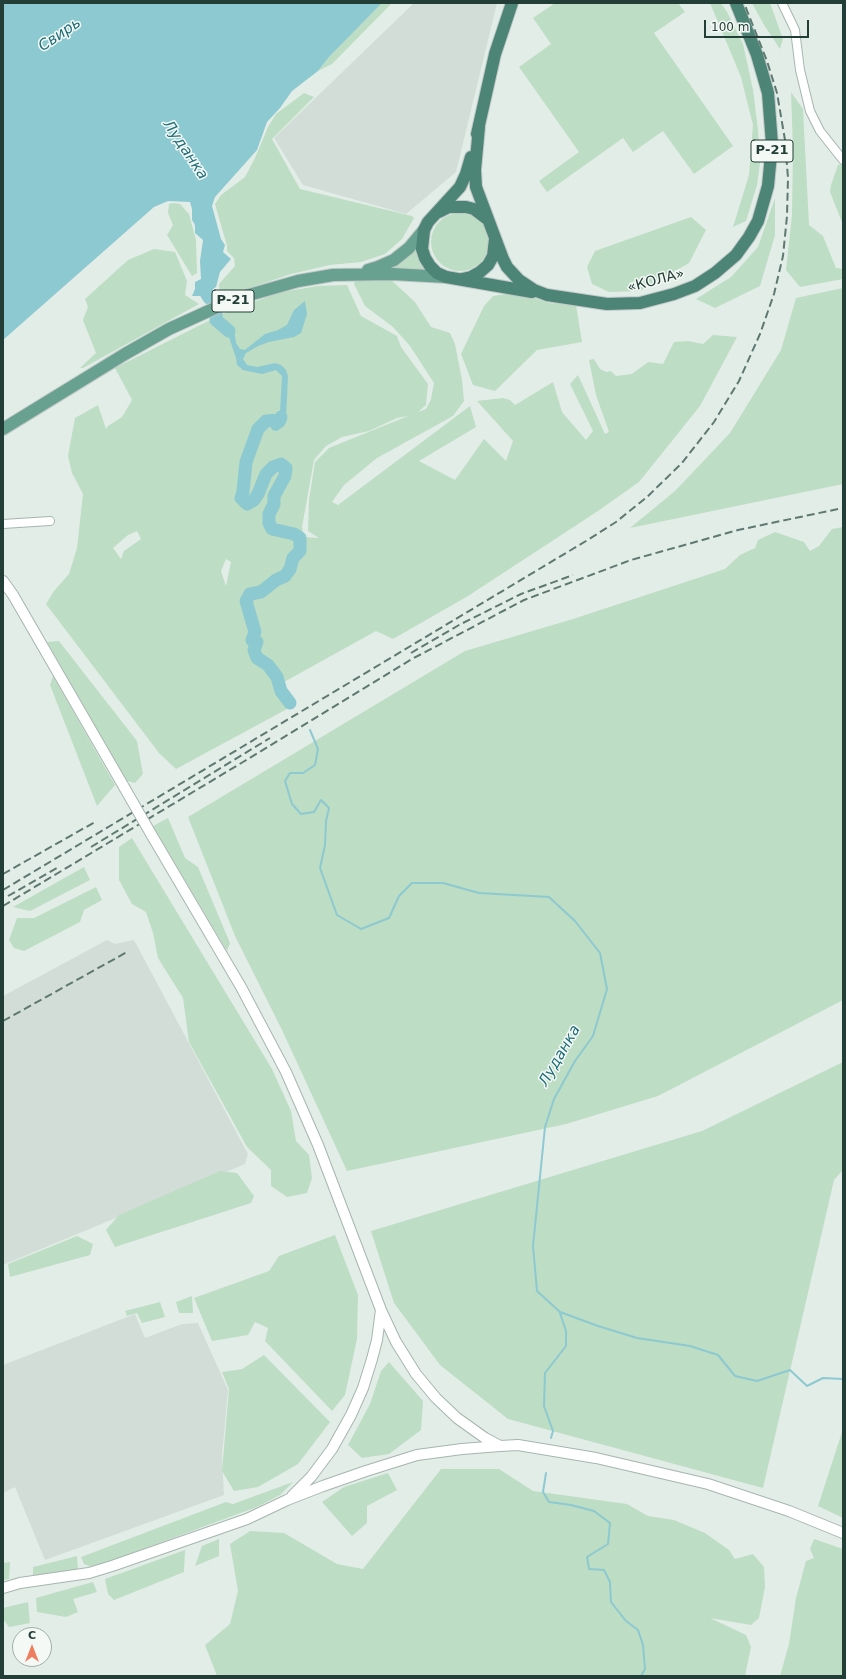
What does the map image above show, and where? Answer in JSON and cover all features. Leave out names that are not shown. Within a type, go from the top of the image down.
[{"type":"highway","name":"Р-21","points":[[512,3],[495,54],[479,127],[463,181],[453,195],[434,215],[424,230],[422,249],[430,266],[437,273],[446,277],[547,295]]},
{"type":"highway","name":"«КОЛА»","points":[[495,236],[505,263],[514,275],[526,285],[547,295],[588,302],[625,304],[646,301],[674,294],[695,286],[715,273],[736,255],[758,221],[768,186],[772,144],[772,125],[768,93],[763,73],[749,32],[736,3]]},
{"type":"highway","name":"Р-21","points":[[461,279],[471,277],[488,265],[493,256],[495,246],[495,236],[476,187],[475,170],[479,127]]},
{"type":"highway","points":[[434,215],[449,207],[466,207],[474,209],[488,220]]},
{"type":"main road","name":"Р-21","points":[[358,274],[378,268],[394,260],[409,248],[424,230]]},
{"type":"main road","name":"Р-21","points":[[3,429],[125,354],[169,329],[198,315],[249,295],[316,278],[358,274],[446,277]]},
{"type":"street","points":[[782,3],[795,30],[800,70],[810,111],[820,131],[843,160]]},
{"type":"street","points":[[3,524],[50,521]]},
{"type":"street","points":[[3,581],[17,602],[150,834],[241,987],[286,1072],[318,1145],[381,1310],[396,1342],[416,1374],[436,1398],[458,1418],[485,1438],[500,1446]]},
{"type":"street","points":[[287,1500],[311,1477],[332,1450],[351,1415],[363,1388],[372,1359],[381,1310]]},
{"type":"street","points":[[3,1588],[20,1583],[89,1572],[112,1566],[247,1519],[287,1500],[366,1471],[417,1455],[462,1448],[518,1445],[596,1458],[708,1484],[788,1511],[843,1533]]},
{"type":"shaded area","points":[[414,3],[497,3],[456,172],[406,214],[303,185],[274,138]]},
{"type":"shaded area","points":[[107,940],[115,944],[134,940],[248,1154],[245,1164],[3,1265],[3,996]]},
{"type":"shaded area","points":[[135,1314],[145,1338],[182,1324],[198,1323],[228,1390],[222,1455],[224,1495],[45,1560],[15,1487],[3,1493],[3,1365]]},
{"type":"green space","points":[[382,3],[392,3],[332,64],[318,71],[329,57]]},
{"type":"green space","points":[[555,3],[678,3],[685,12],[654,33],[733,146],[694,174],[663,131],[633,152],[623,138],[547,192],[539,181],[579,152],[519,67],[551,44],[533,18]]},
{"type":"green space","points":[[710,3],[721,3],[743,44],[753,90],[758,130],[760,163],[757,185],[746,221],[733,227],[749,175],[753,125],[741,77]]},
{"type":"green space","points":[[752,3],[770,3],[783,39],[780,49],[764,25]]},
{"type":"green space","points":[[791,92],[803,109],[809,225],[823,236],[836,268],[843,269],[843,279],[800,287],[786,270],[792,215],[793,150]]},
{"type":"green space","points":[[304,93],[314,97],[272,139],[300,189],[412,216],[414,218],[402,239],[385,254],[361,262],[330,265],[291,274],[220,298],[219,284],[235,266],[234,258],[227,251],[227,246],[215,204],[221,195],[245,177],[268,127],[276,114]]},
{"type":"green space","points":[[843,164],[843,225],[830,192],[838,165]]},
{"type":"green space","points":[[775,198],[775,235],[760,286],[715,308],[696,299],[731,277],[758,247]]},
{"type":"green space","points":[[169,204],[180,204],[189,214],[196,240],[197,273],[192,276],[167,235],[173,225],[168,213]]},
{"type":"green space","points":[[454,213],[466,213],[481,221],[489,236],[489,248],[481,263],[466,271],[454,271],[439,263],[431,248],[431,236],[439,221]]},
{"type":"green space","points":[[691,217],[706,230],[689,263],[640,291],[609,292],[592,284],[587,267],[595,251]]},
{"type":"green space","points":[[154,249],[175,252],[187,281],[185,295],[199,304],[83,368],[80,368],[96,353],[83,320],[88,307],[85,299],[128,260]]},
{"type":"green space","points":[[416,249],[426,271],[389,268]]},
{"type":"green space","points":[[356,278],[389,278],[415,302],[431,327],[450,333],[455,344],[462,380],[464,401],[453,416],[377,458],[344,485],[332,502],[338,505],[470,406],[476,427],[419,461],[455,480],[484,439],[506,461],[513,441],[477,401],[503,398],[510,400],[515,405],[553,382],[562,412],[586,440],[593,431],[570,384],[578,375],[605,434],[609,432],[596,395],[589,360],[594,359],[600,369],[606,372],[611,371],[616,376],[632,374],[648,362],[663,364],[674,342],[688,341],[703,344],[713,335],[737,337],[700,406],[639,482],[598,511],[468,596],[393,639],[376,631],[275,687],[287,709],[176,769],[159,753],[46,604],[54,591],[69,574],[77,548],[83,494],[72,473],[68,456],[75,418],[98,405],[106,429],[122,417],[132,400],[115,368],[228,311],[282,292],[318,286],[347,285],[361,316],[397,336],[401,347],[428,384],[426,405],[418,412],[426,409],[431,399],[434,383],[410,346],[393,327],[365,306],[354,284]],"holes":[[[408,416],[329,448],[315,462],[309,500],[308,531],[319,538],[304,537],[302,527],[314,460],[326,446],[342,437],[369,431],[397,418]],[[137,531],[141,539],[124,551],[121,559],[113,548],[128,535]],[[226,559],[231,562],[226,586],[221,571]]]},
{"type":"green space","points":[[843,288],[843,484],[630,528],[675,491],[730,433],[781,350],[796,298]]},
{"type":"green space","points":[[524,294],[549,303],[576,305],[582,342],[537,350],[495,391],[473,385],[461,354],[484,306],[493,296]]},
{"type":"green space","points":[[843,527],[843,1000],[658,1096],[566,1124],[347,1171],[282,1030],[235,936],[188,817],[465,651],[573,619],[725,569],[740,555],[755,548],[758,540],[775,532],[804,542],[810,551],[819,546],[832,529]]},
{"type":"green space","points":[[59,641],[137,741],[143,774],[135,783],[127,781],[47,642]]},
{"type":"green space","points":[[53,676],[115,785],[97,806],[50,685]]},
{"type":"green space","points":[[168,818],[185,858],[198,867],[230,943],[227,951],[153,826]]},
{"type":"green space","points":[[132,838],[272,1069],[291,1111],[296,1141],[309,1155],[312,1178],[307,1193],[287,1197],[271,1186],[271,1170],[247,1147],[189,1042],[183,998],[158,958],[153,933],[146,912],[132,904],[119,880],[119,847]]},
{"type":"green space","points":[[84,867],[90,880],[30,911],[13,907]]},
{"type":"green space","points":[[96,887],[102,900],[84,910],[80,922],[24,951],[14,948],[9,940],[17,918],[34,918]]},
{"type":"green space","points":[[843,1062],[843,1170],[834,1180],[763,1488],[508,1419],[440,1365],[394,1303],[371,1231],[702,1131]]},
{"type":"green space","points":[[220,1171],[237,1173],[254,1196],[251,1203],[115,1247],[106,1230],[119,1215]]},
{"type":"green space","points":[[335,1235],[358,1295],[357,1339],[345,1395],[332,1411],[265,1341],[268,1328],[255,1322],[248,1335],[212,1341],[194,1298],[269,1271],[279,1256]]},
{"type":"green space","points":[[77,1236],[93,1244],[90,1255],[10,1277],[8,1264]]},
{"type":"green space","points":[[192,1296],[193,1313],[179,1313],[176,1302]]},
{"type":"green space","points":[[160,1302],[165,1317],[142,1323],[137,1313],[127,1316],[125,1311]]},
{"type":"green space","points":[[264,1355],[330,1422],[298,1464],[258,1487],[234,1491],[222,1471],[229,1389],[222,1372],[242,1369]]},
{"type":"green space","points":[[389,1362],[423,1401],[421,1430],[389,1454],[362,1458],[348,1445],[370,1404],[381,1371]]},
{"type":"green space","points":[[843,1429],[843,1518],[818,1506]]},
{"type":"green space","points":[[441,1469],[499,1469],[533,1491],[627,1504],[648,1516],[674,1520],[705,1533],[729,1550],[735,1559],[753,1554],[764,1567],[765,1587],[759,1618],[751,1625],[710,1618],[746,1635],[751,1647],[745,1676],[217,1676],[205,1645],[230,1624],[238,1591],[230,1544],[250,1531],[284,1533],[337,1564],[363,1569]]},
{"type":"green space","points":[[388,1473],[397,1490],[367,1506],[367,1523],[352,1536],[322,1502],[344,1487]]},
{"type":"green space","points":[[293,1482],[280,1495],[257,1507],[94,1567],[84,1564],[81,1557],[226,1502],[233,1504]]},
{"type":"green space","points":[[219,1539],[219,1556],[195,1566],[202,1546]]},
{"type":"green space","points":[[814,1539],[843,1549],[843,1676],[780,1676],[789,1644],[796,1598],[806,1561],[814,1558],[810,1549]]},
{"type":"green space","points":[[185,1550],[184,1572],[114,1600],[108,1594],[105,1579]]},
{"type":"green space","points":[[77,1556],[78,1570],[33,1580],[33,1567]]},
{"type":"green space","points":[[10,1562],[9,1579],[3,1580],[3,1563]]},
{"type":"green space","points":[[93,1582],[97,1592],[73,1599],[78,1612],[66,1617],[37,1612],[36,1598]]},
{"type":"green space","points":[[28,1602],[30,1623],[9,1627],[3,1619],[3,1608]]},
{"type":"water","name":"Свирь","points":[[3,3],[382,3],[329,57],[318,71],[292,91],[280,108],[267,122],[257,150],[215,197],[212,206],[221,239],[225,245],[223,252],[231,259],[220,272],[216,287],[201,296],[192,296],[195,289],[195,282],[201,279],[200,261],[203,240],[195,233],[195,225],[192,220],[192,209],[190,202],[168,201],[154,207],[3,340]]},
{"type":"water","points":[[305,301],[307,314],[301,333],[294,337],[269,342],[258,346],[246,353],[243,359],[247,365],[257,367],[275,363],[281,365],[286,370],[288,376],[286,418],[284,426],[277,431],[272,430],[271,427],[275,426],[276,423],[266,421],[280,412],[282,376],[276,370],[262,374],[243,370],[237,365],[228,334],[215,324],[216,320],[221,320],[234,329],[236,343],[240,349],[245,350],[265,334],[278,330],[287,325],[294,310]]},
{"type":"waterway","name":"Луданка","points":[[209,276],[206,293],[209,298]]},
{"type":"waterway","name":"Луданка","points":[[216,313],[216,320],[229,331]]},
{"type":"waterway","name":"Луданка","points":[[281,417],[280,420],[266,421],[258,429],[246,462],[241,498],[247,504],[254,500],[266,474],[273,467],[281,464],[286,468],[285,476],[274,496],[274,504],[269,514],[269,523],[272,529],[294,534],[300,538],[300,551],[293,558],[290,569],[285,576],[276,580],[261,592],[250,594],[246,601],[255,632],[252,640],[257,642],[254,650],[257,658],[268,665],[277,677],[281,691],[290,703]]},
{"type":"waterway","name":"Луданка","points":[[310,730],[318,749],[315,765],[303,773],[290,773],[285,781],[292,804],[301,814],[314,812],[321,800],[329,808],[326,821],[325,845],[320,868],[337,915],[361,929],[389,918],[399,896],[412,883],[443,883],[479,893],[549,897],[575,921],[600,953],[607,989],[593,1036],[575,1061],[554,1099],[545,1127],[533,1246],[537,1291],[560,1312],[598,1326],[637,1338],[690,1346],[718,1355],[735,1376],[757,1381],[790,1370],[807,1386],[823,1378],[843,1379]]},
{"type":"waterway","points":[[551,1438],[553,1431],[544,1406],[545,1373],[566,1346],[566,1331],[560,1313]]},
{"type":"waterway","points":[[546,1473],[543,1492],[549,1502],[571,1505],[594,1511],[610,1523],[608,1544],[587,1557],[589,1569],[604,1570],[610,1582],[611,1602],[626,1621],[638,1630],[643,1645],[645,1669],[641,1676]]},
{"type":"railway","points":[[3,890],[586,541],[616,522],[647,497],[682,463],[714,422],[739,381],[760,334],[774,294],[783,256],[787,216],[788,178],[785,140],[777,93],[767,61],[744,3]]},
{"type":"railway","points":[[3,906],[412,659],[524,600],[631,560],[738,530],[843,508]]},
{"type":"railway","points":[[411,653],[459,625],[521,594],[573,575]]},
{"type":"railway","points":[[91,847],[270,738]]},
{"type":"railway","points":[[3,874],[95,822]]},
{"type":"railway","points":[[8,896],[57,868]]},
{"type":"railway","points":[[3,1021],[127,952]]}]
